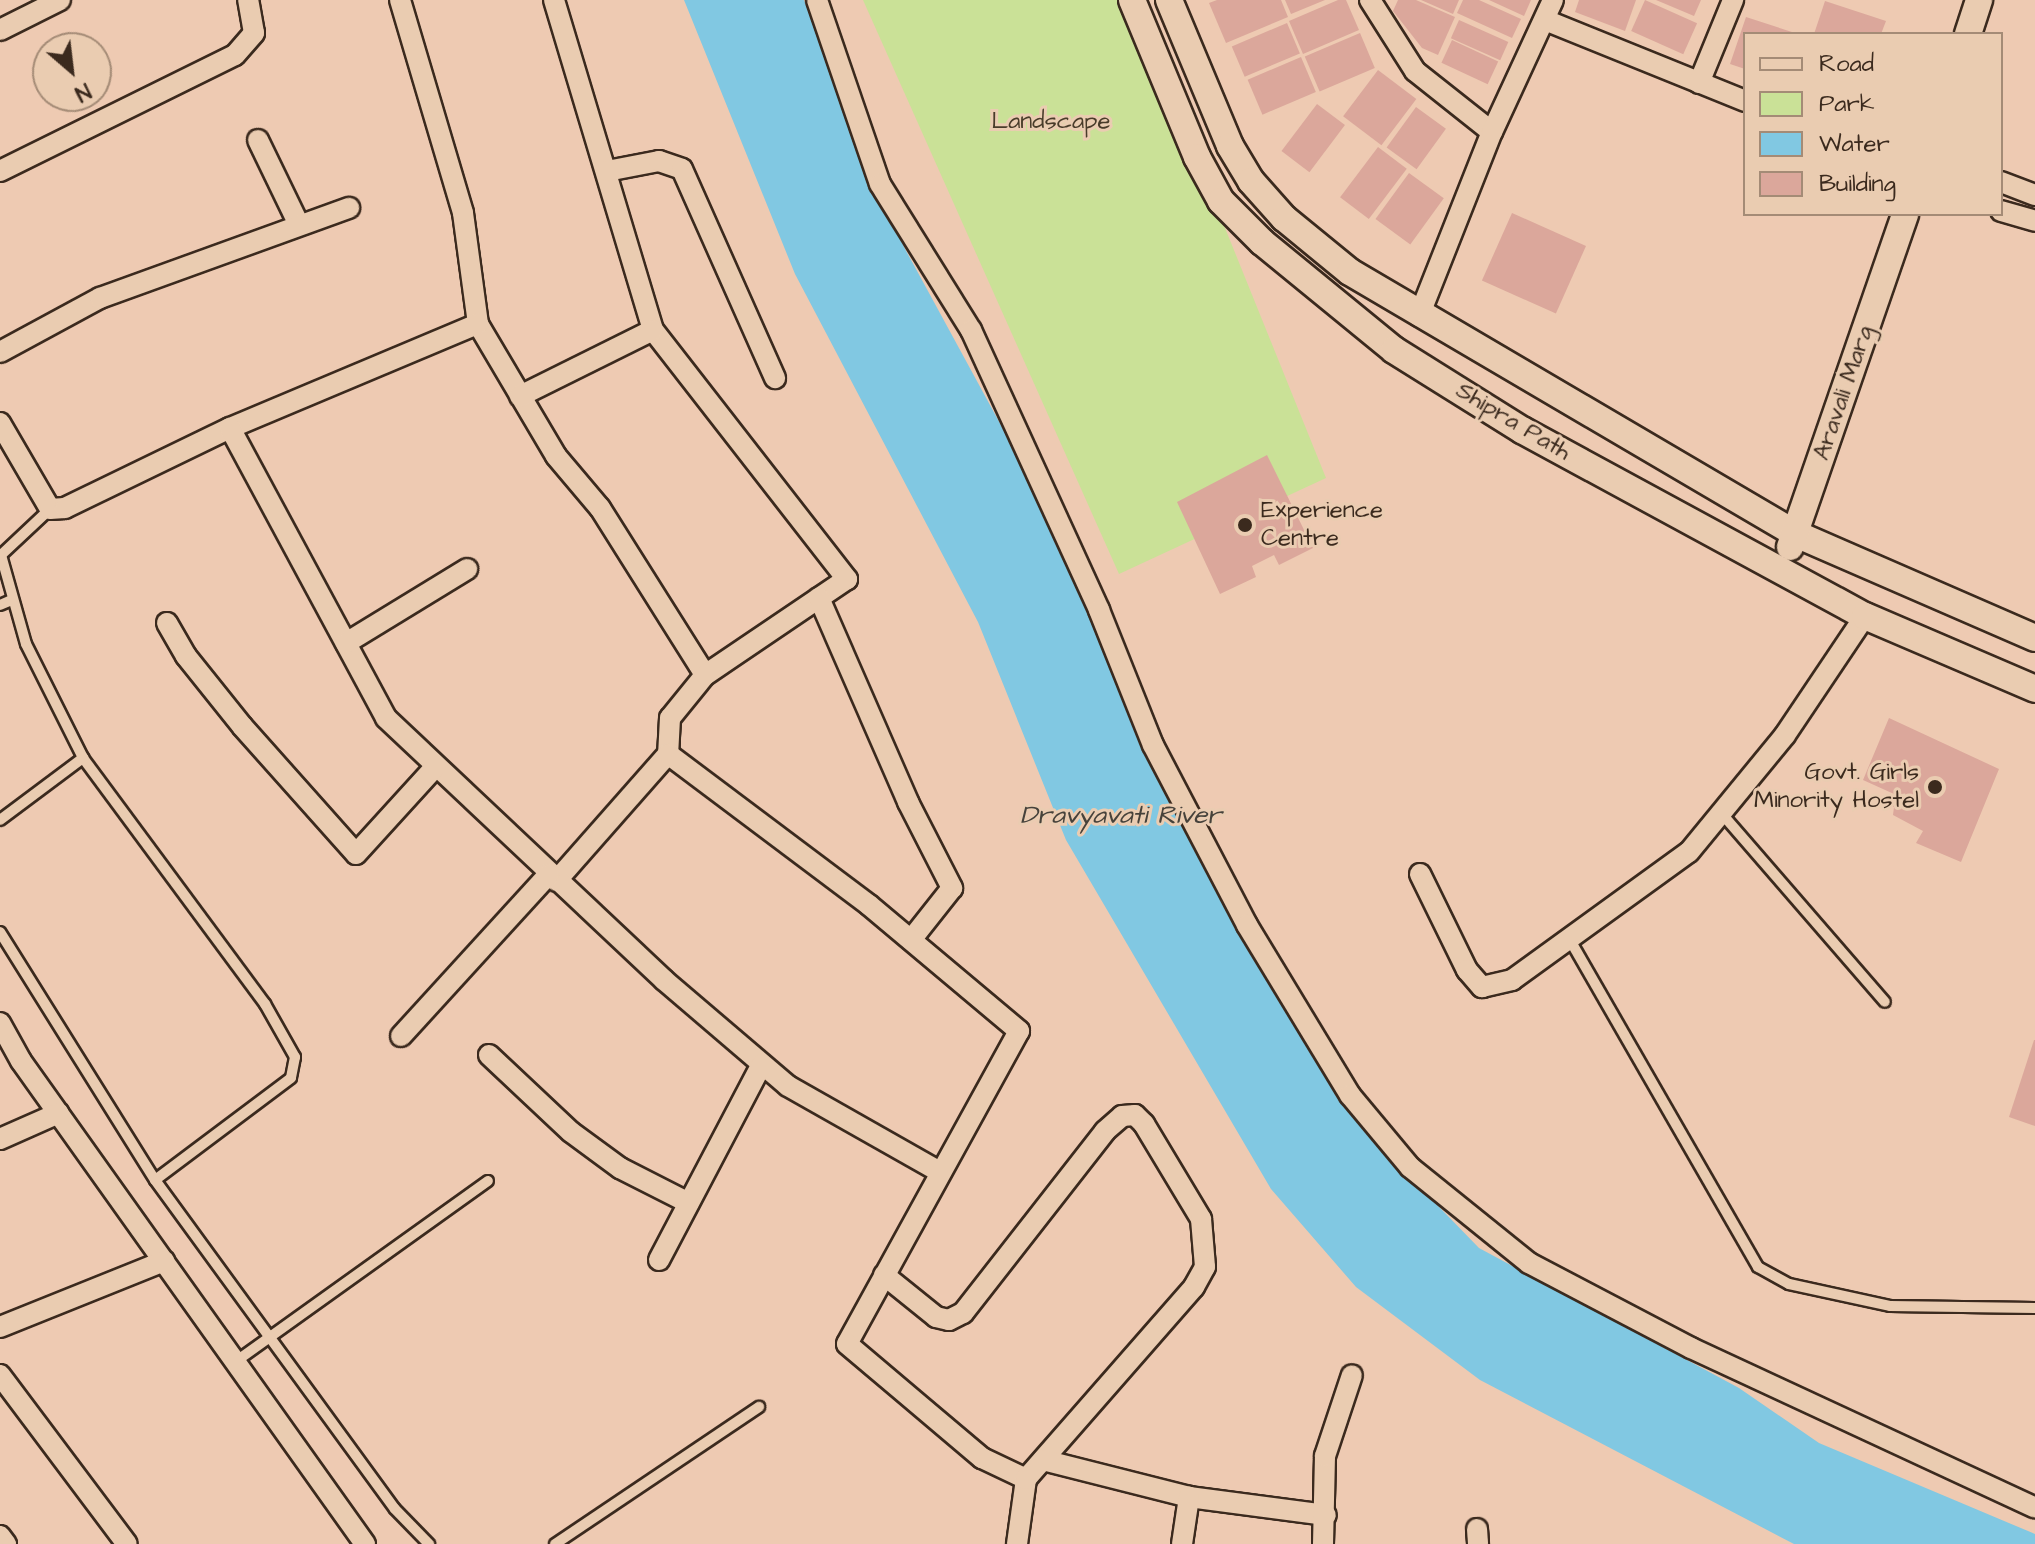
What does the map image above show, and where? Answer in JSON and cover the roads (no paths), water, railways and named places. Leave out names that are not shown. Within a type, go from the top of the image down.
[{"type":"street","points":[[0,30],[60,0]]},
{"type":"street","points":[[0,171],[235,55],[254,33],[248,0]]},
{"type":"street","points":[[400,0],[463,213],[478,324],[556,456],[600,508],[705,675]]},
{"type":"street","points":[[401,1036],[668,754],[670,718],[705,675],[847,579],[653,330],[554,0]]},
{"type":"street","points":[[817,0],[880,184],[971,330],[1160,759],[1247,925],[1350,1095],[1410,1167],[1529,1263],[1691,1348],[2035,1508]]},
{"type":"street","name":"Shipra Path","points":[[1132,0],[1197,157],[1221,201],[1262,242],[1407,358],[1522,430],[1865,616],[2035,689]]},
{"type":"street","name":"Shipra Path","points":[[1169,0],[1230,146],[1251,181],[1284,218],[1350,272],[1419,316],[1796,534],[2035,638]]},
{"type":"street","points":[[1419,316],[1492,132],[1553,0]]},
{"type":"street","points":[[1699,83],[1733,0]]},
{"type":"street","points":[[1969,32],[1979,0]]},
{"type":"street","points":[[1374,3],[1415,71],[1492,132]]},
{"type":"street","points":[[1545,20],[1743,100]]},
{"type":"street","points":[[258,140],[299,225]]},
{"type":"street","points":[[607,171],[659,161],[682,169],[775,378]]},
{"type":"street","points":[[2003,183],[2035,195]]},
{"type":"street","points":[[0,352],[100,298],[349,208]]},
{"type":"street","points":[[2003,212],[2035,221]]},
{"type":"street","name":"Aravali Marg","points":[[1778,570],[1796,534],[1904,216]]},
{"type":"street","points":[[1,427],[50,509],[86,502],[230,428],[478,324]]},
{"type":"street","points":[[520,396],[653,330]]},
{"type":"street","points":[[230,428],[386,718],[553,878],[788,1086],[940,1172]]},
{"type":"street","points":[[346,643],[467,569]]},
{"type":"street","points":[[819,598],[908,802],[952,888],[911,940]]},
{"type":"street","points":[[1420,874],[1467,970],[1482,987],[1512,980],[1689,852],[1723,815],[1865,616]]},
{"type":"street","points":[[167,623],[186,656],[242,726],[356,854],[436,766]]},
{"type":"street","points":[[668,754],[911,940],[1019,1031],[847,1344],[982,1458],[1026,1479]]},
{"type":"street","points":[[0,1023],[59,1113],[365,1544]]},
{"type":"street","points":[[489,1055],[571,1132],[620,1168],[689,1203]]},
{"type":"street","points":[[659,1260],[762,1064]]},
{"type":"street","points":[[0,1139],[59,1113]]},
{"type":"street","points":[[884,1275],[936,1317],[949,1320],[963,1313],[1105,1131],[1122,1116],[1135,1115],[1144,1124],[1201,1219],[1205,1267],[1194,1287],[1026,1479],[1017,1544]]},
{"type":"street","points":[[0,1327],[164,1261]]},
{"type":"street","points":[[0,1375],[127,1544]]},
{"type":"street","points":[[1323,1544],[1325,1456],[1352,1375]]},
{"type":"street","points":[[1043,1460],[1189,1497],[1326,1515]]},
{"type":"street","points":[[1182,1544],[1189,1497]]},
{"type":"street","points":[[0,1536],[6,1544]]},
{"type":"lane","points":[[50,509],[1,555],[26,644],[83,758],[265,1004],[295,1057],[291,1078],[155,1180]]},
{"type":"lane","points":[[0,605],[12,600]]},
{"type":"lane","points":[[0,820],[83,758]]},
{"type":"lane","points":[[1723,815],[1885,1002]]},
{"type":"lane","points":[[0,932],[155,1180],[395,1509],[429,1544]]},
{"type":"lane","points":[[1570,940],[1758,1267],[1789,1284],[1890,1306],[2035,1308]]},
{"type":"lane","points":[[235,1362],[488,1181]]},
{"type":"lane","points":[[555,1544],[759,1407]]},
{"type":"water","name":"Dravyavati River","points":[[684,0],[804,0],[904,247],[1051,517],[1299,1020],[1373,1139],[1479,1248],[1739,1388],[1819,1443],[2035,1534],[2035,1544],[1794,1544],[1480,1380],[1356,1287],[1271,1189],[1066,840],[978,622],[795,274]]},
{"type":"place","name":"Experience Centre","points":[[1245,525]]},
{"type":"place","name":"Govt. Girls Minority Hostel","points":[[1935,787]]},
{"type":"park label","name":"Landscape","points":[[1051,122]]}]
